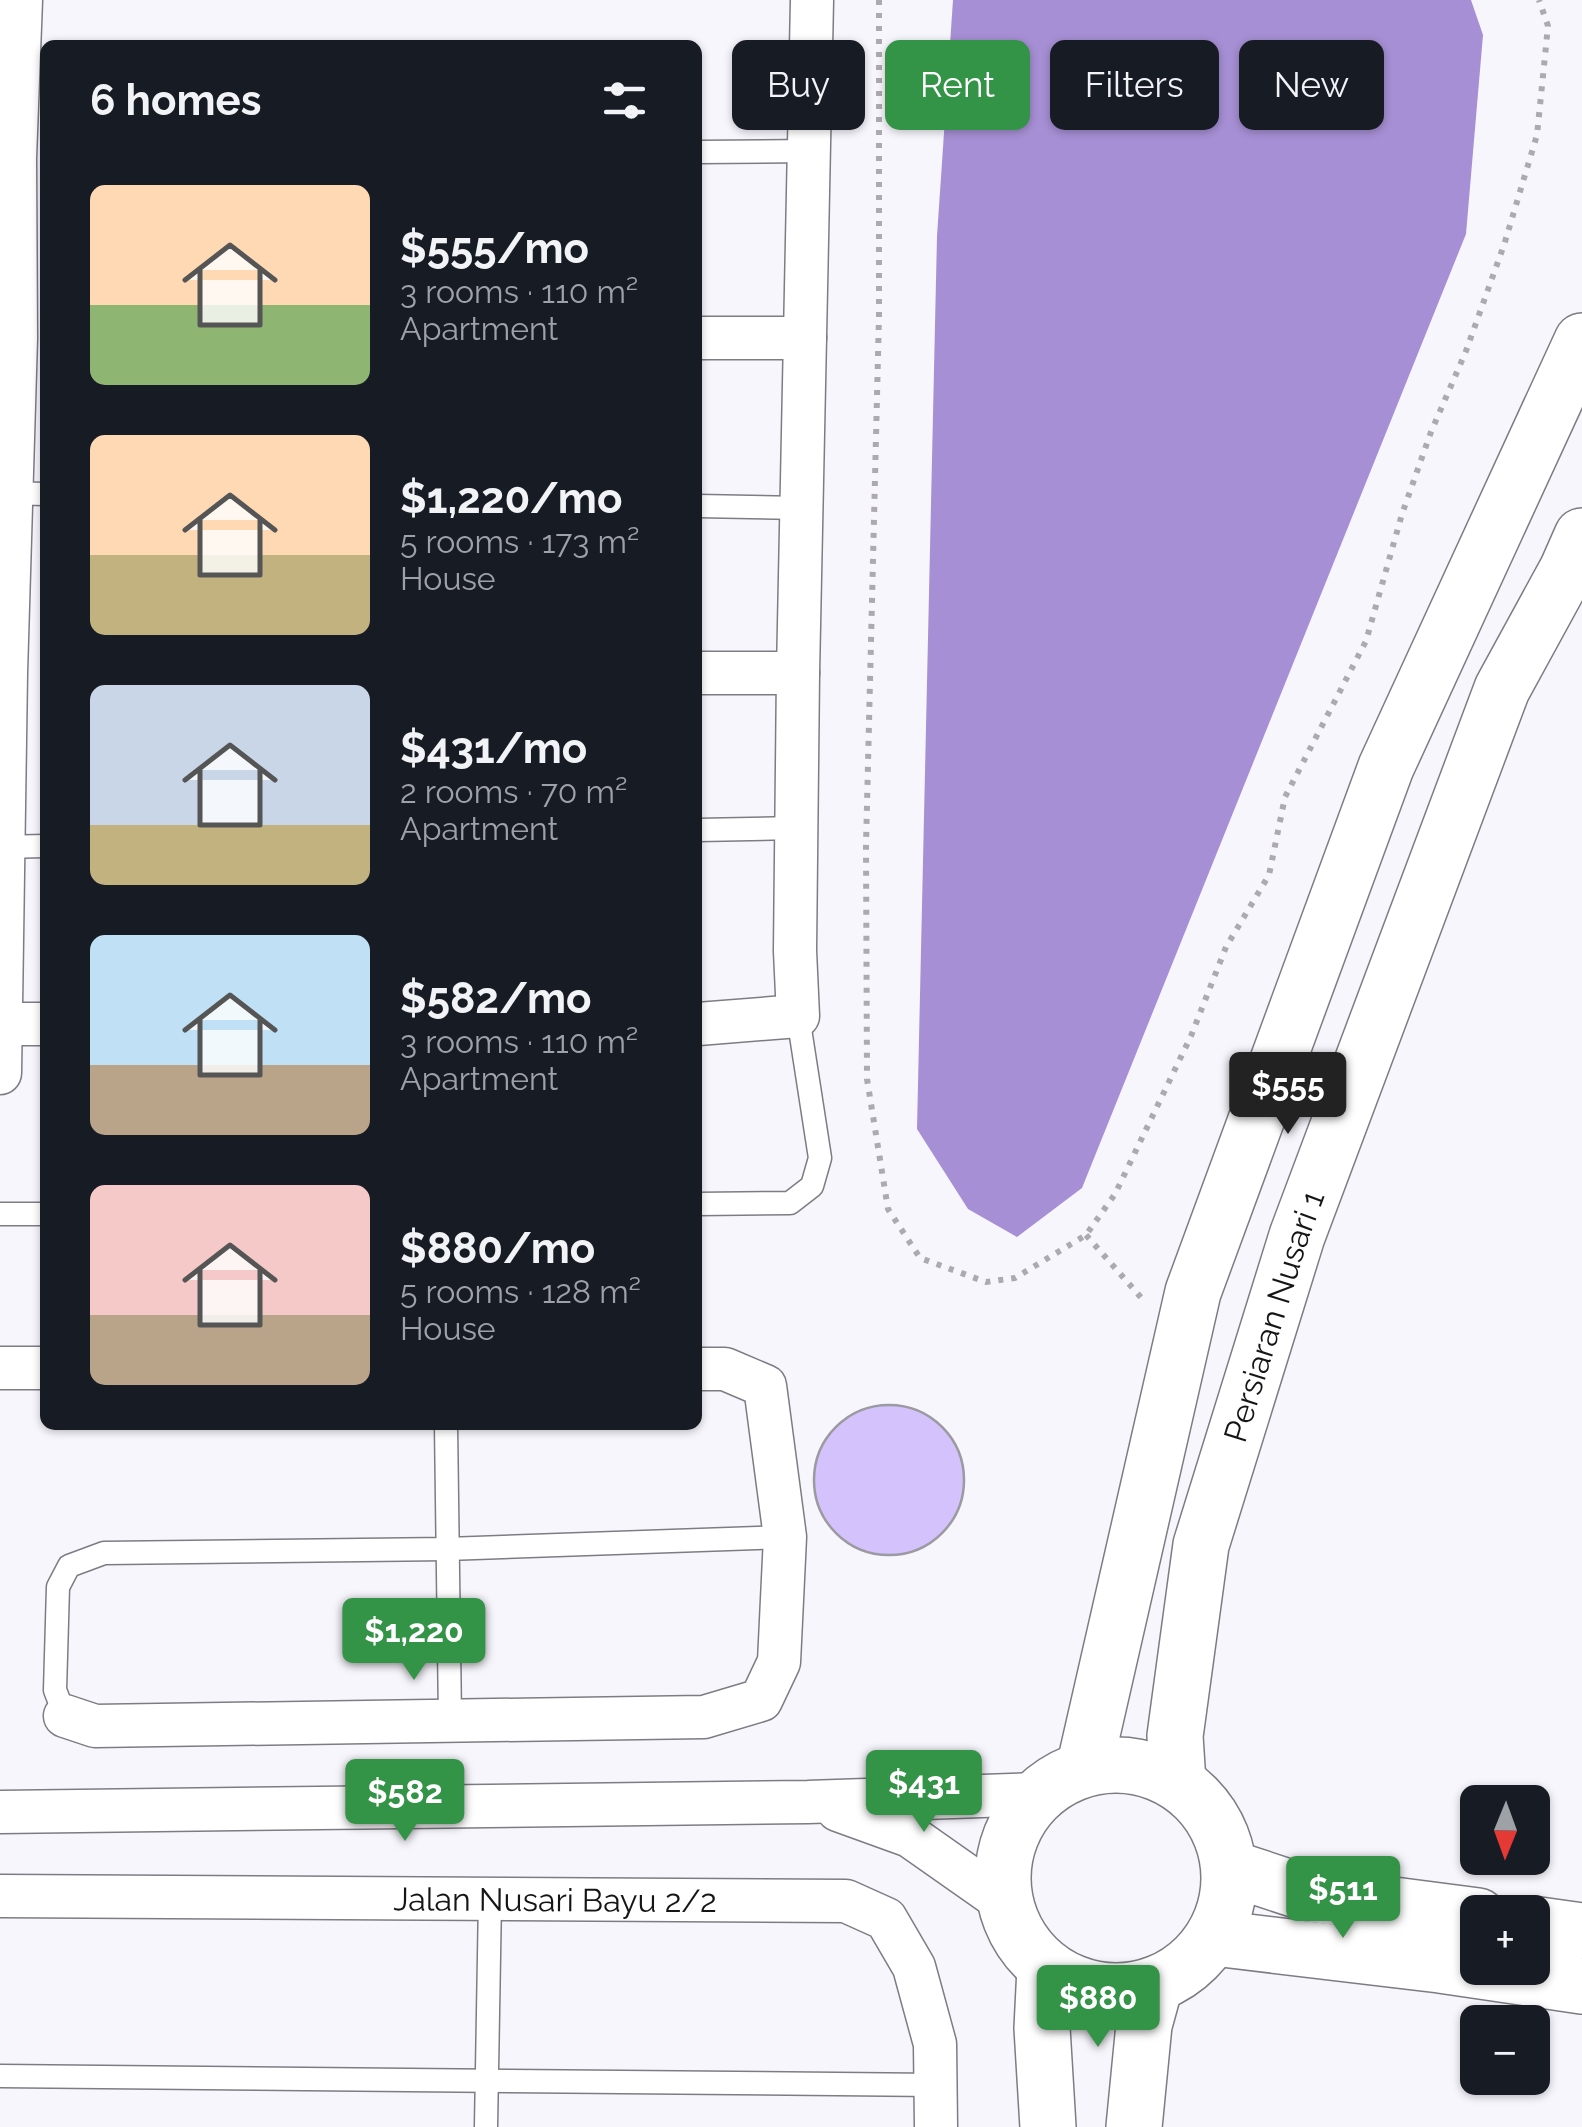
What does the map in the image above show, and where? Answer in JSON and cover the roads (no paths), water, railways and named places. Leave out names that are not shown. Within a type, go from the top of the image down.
[{"type":"main road","points":[[1061,1782],[1193,1292],[1386,767],[1582,342]]},
{"type":"main road","name":"Persiaran Nusari 1","points":[[1178,1782],[1175,1736],[1201,1545],[1296,1236],[1502,688],[1582,536]]},
{"type":"main road","points":[[1116,1764],[1148,1769],[1178,1782],[1204,1805],[1222,1834],[1230,1868],[1228,1902],[1214,1938],[1189,1966],[1155,1985],[1118,1992],[1079,1986],[1045,1968],[1019,1938],[1004,1902],[1002,1863],[1014,1826],[1061,1782],[1116,1764]]},
{"type":"main road","points":[[1230,1868],[1309,1894],[1460,1914]]},
{"type":"main road","points":[[1214,1938],[1582,1986]]},
{"type":"main road","points":[[1045,1968],[1042,2028],[1048,2127]]},
{"type":"main road","points":[[1134,2127],[1144,2025],[1155,1985]]},
{"type":"street","points":[[0,1074],[1,847],[17,672],[21,0]]},
{"type":"street","points":[[702,1024],[798,1016],[798,672],[812,0]]},
{"type":"street","points":[[702,338],[805,338]]},
{"type":"street","points":[[702,672],[798,672]]},
{"type":"street","points":[[0,1024],[40,1024]]},
{"type":"street","points":[[0,1368],[40,1368]]},
{"type":"street","points":[[65,1716],[96,1726],[704,1717],[761,1700],[779,1662],[785,1537],[765,1386],[711,1369]]},
{"type":"street","points":[[0,1812],[808,1802],[1061,1782]]},
{"type":"street","points":[[808,1802],[910,1836],[1004,1902]]},
{"type":"street","name":"Jalan Nusari Bayu 2/2","points":[[0,1896],[846,1900],[886,1919],[914,1967],[936,2044],[936,2127]]},
{"type":"lane","points":[[702,152],[809,151]]},
{"type":"lane","points":[[702,506],[801,508]]},
{"type":"lane","points":[[702,830],[796,828]]},
{"type":"lane","points":[[1,847],[40,846]]},
{"type":"lane","points":[[702,1204],[790,1202],[812,1186],[820,1158],[798,1016]]},
{"type":"lane","points":[[0,1214],[40,1214]]},
{"type":"lane","points":[[446,1430],[450,1718]]},
{"type":"lane","points":[[65,1716],[54,1690],[58,1587],[69,1566],[104,1552],[448,1549],[785,1537]]},
{"type":"lane","points":[[486,2127],[490,1899]]},
{"type":"lane","points":[[0,2076],[936,2085]]}]
